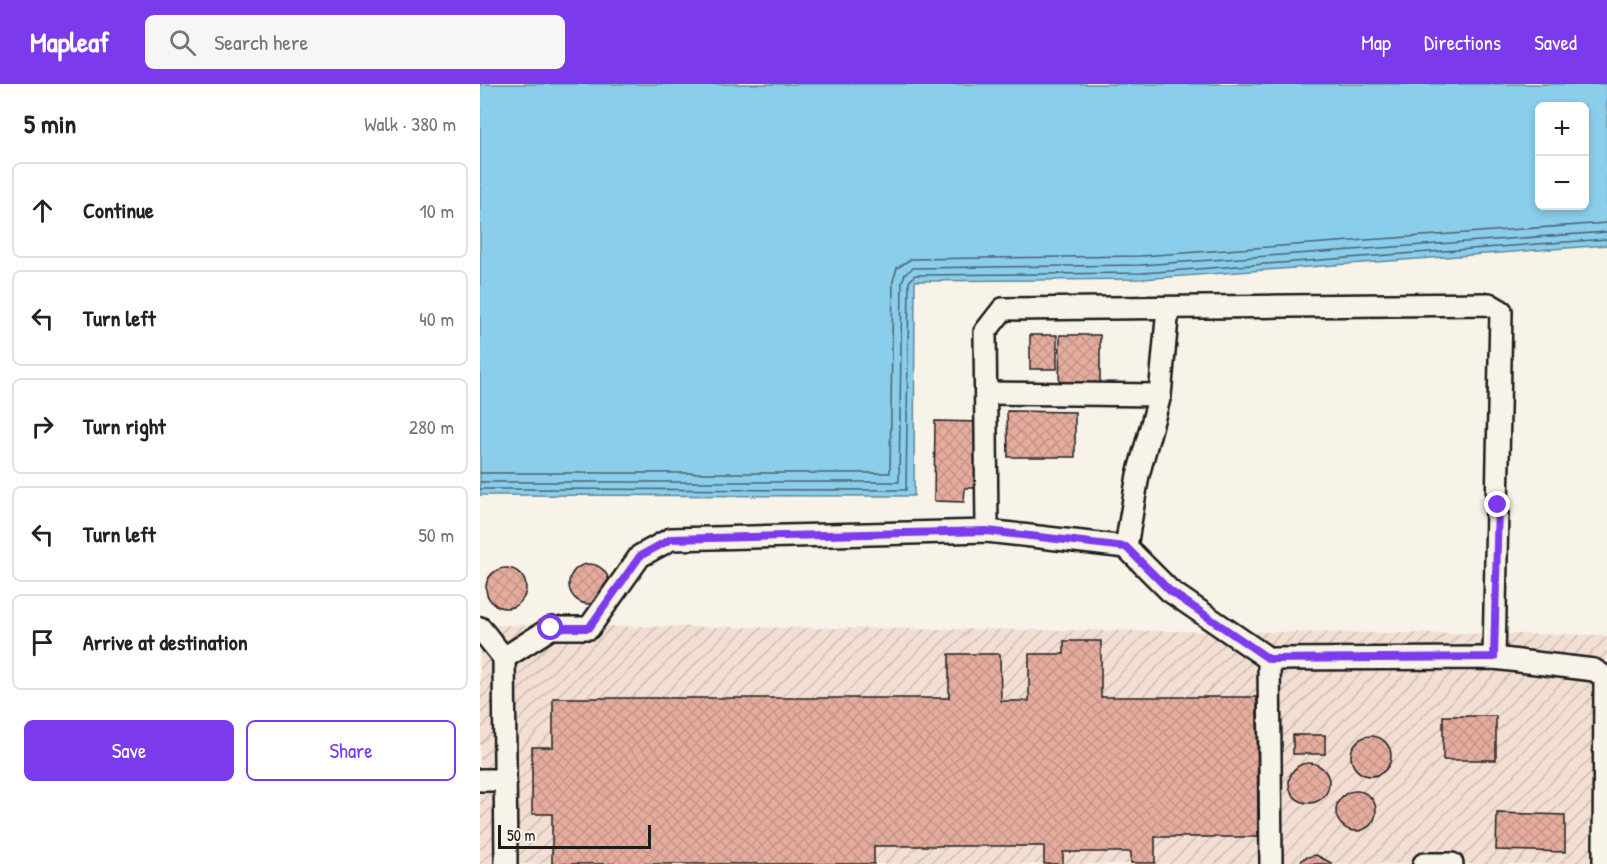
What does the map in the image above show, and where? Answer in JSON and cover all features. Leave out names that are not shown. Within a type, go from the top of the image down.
[{"type":"lane","points":[[987,531],[985,332],[1003,309],[1489,304],[1501,311],[1494,657]]},
{"type":"lane","points":[[1126,547],[1138,475],[1160,395],[1168,308]]},
{"type":"lane","points":[[986,393],[1160,395]]},
{"type":"lane","points":[[504,657],[551,628],[589,628],[640,556],[671,539],[987,531],[1126,547],[1170,591],[1269,659],[1494,657],[1600,669],[1605,677],[1604,864]]},
{"type":"lane","points":[[480,628],[504,657],[506,864]]},
{"type":"lane","points":[[1269,659],[1271,864]]},
{"type":"lane","points":[[480,780],[505,780]]},
{"type":"lane","points":[[1424,864],[1452,864]]},
{"type":"shaded area","points":[[480,625],[1607,635],[1607,864],[480,864]]},
{"type":"water","points":[[480,84],[1607,84],[1607,245],[1142,279],[915,281],[914,496],[480,495]]},
{"type":"building","points":[[1030,335],[1057,335],[1057,369],[1030,369]]},
{"type":"building","points":[[1060,335],[1100,335],[1100,389],[1059,389]]},
{"type":"building","points":[[1007,411],[1075,412],[1075,457],[1008,457]]},
{"type":"building","points":[[935,421],[981,422],[980,488],[965,488],[964,502],[934,501]]},
{"type":"building","points":[[589,564],[597,565],[603,570],[608,576],[608,592],[603,598],[597,603],[589,604],[581,603],[575,598],[570,592],[569,584],[570,576],[575,570],[581,565]]},
{"type":"building","points":[[506,568],[514,569],[520,574],[525,580],[525,596],[520,602],[514,607],[506,608],[498,607],[492,602],[487,596],[486,588],[487,580],[492,574],[498,569]]},
{"type":"building","points":[[1064,641],[1101,641],[1101,697],[1257,697],[1258,837],[1155,837],[1155,863],[1131,863],[1131,852],[1063,852],[1063,864],[1044,864],[1044,846],[874,846],[874,864],[552,864],[552,814],[532,814],[532,747],[553,747],[553,698],[949,698],[949,654],[1000,654],[1001,701],[1029,701],[1029,654],[1064,654]]},
{"type":"building","points":[[1443,716],[1496,716],[1496,760],[1443,760]]},
{"type":"building","points":[[1293,735],[1325,735],[1325,754],[1293,754]]},
{"type":"building","points":[[1371,736],[1379,737],[1385,742],[1390,748],[1390,764],[1385,770],[1379,775],[1371,776],[1363,775],[1357,770],[1352,764],[1351,756],[1352,748],[1357,742],[1363,737]]},
{"type":"building","points":[[1309,763],[1317,764],[1323,769],[1328,775],[1328,791],[1323,797],[1317,802],[1309,803],[1301,802],[1295,797],[1290,791],[1289,783],[1290,775],[1295,769],[1301,764]]},
{"type":"building","points":[[1356,791],[1364,792],[1370,797],[1375,803],[1375,819],[1370,825],[1364,830],[1356,831],[1348,830],[1342,825],[1337,819],[1336,811],[1337,803],[1342,797],[1348,792]]},
{"type":"building","points":[[1497,813],[1565,815],[1565,852],[1496,850]]},
{"type":"building","points":[[1316,855],[1333,864],[1299,864],[1304,858]]},
{"type":"route","points":[[551,628],[589,628],[640,556],[671,539],[987,531],[1126,547],[1170,591],[1269,659],[1494,657],[1498,505]]}]
